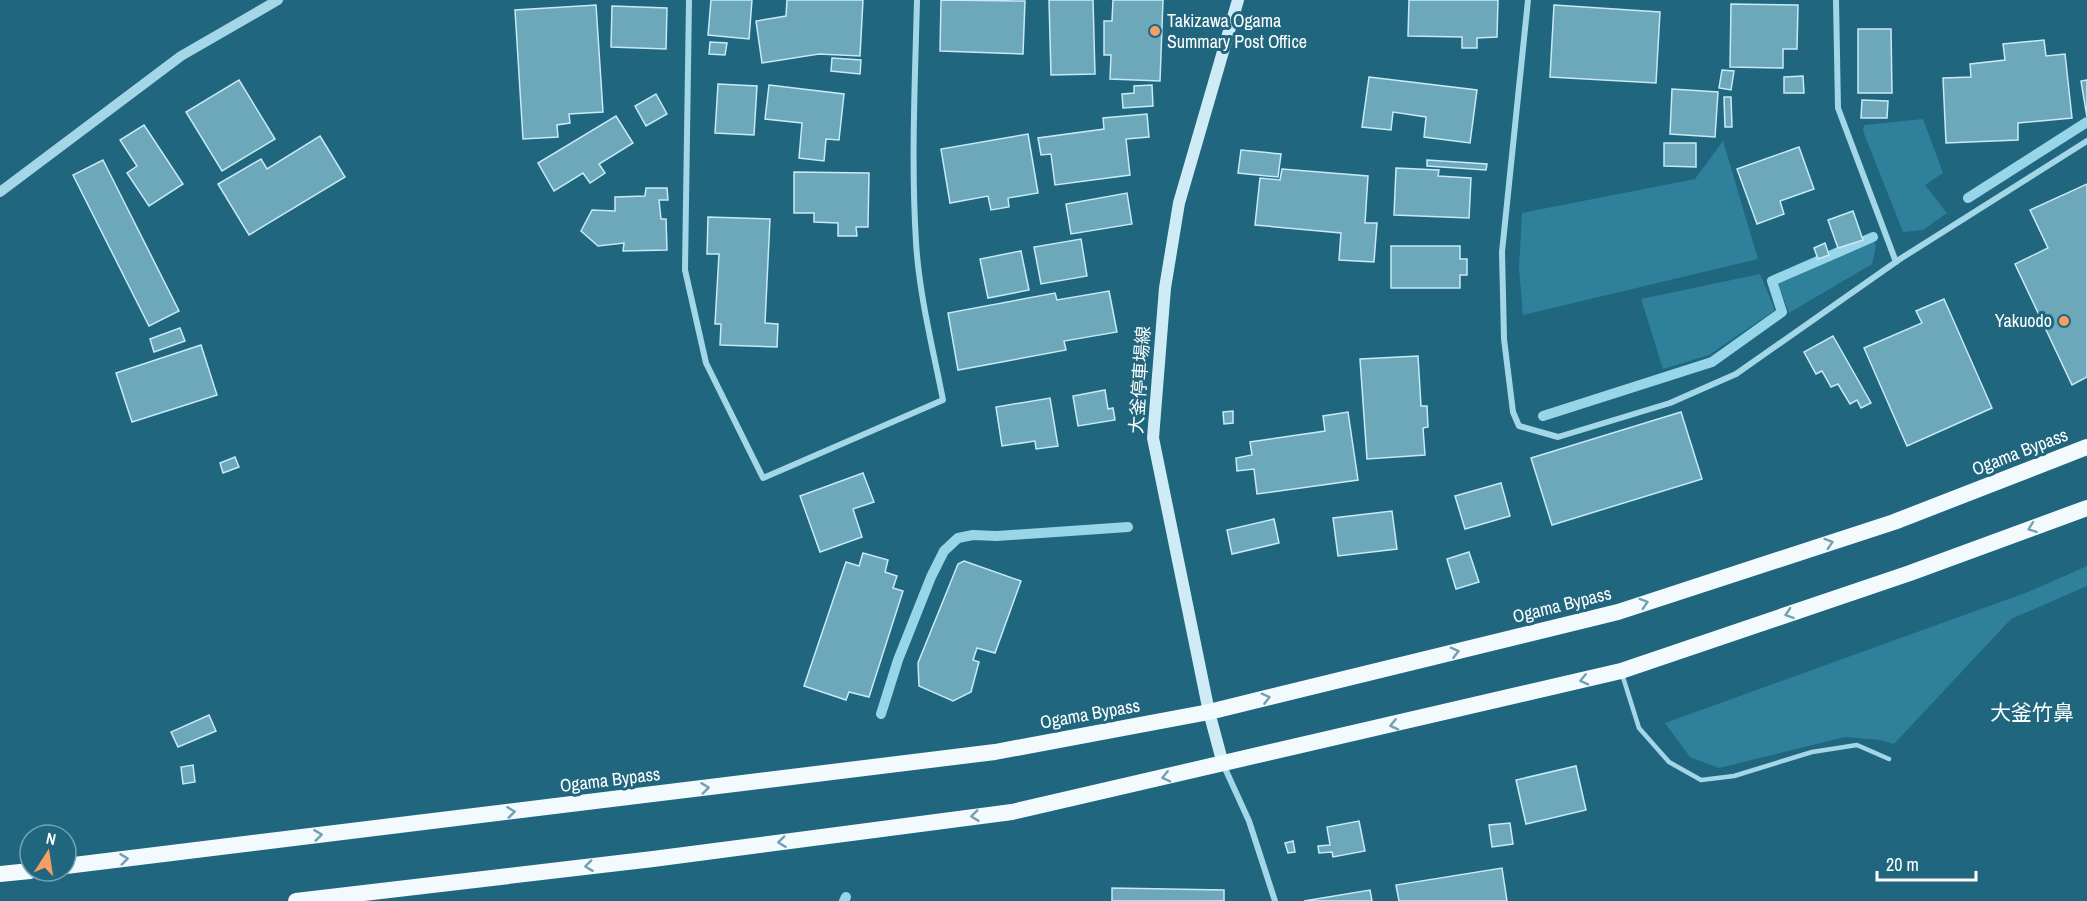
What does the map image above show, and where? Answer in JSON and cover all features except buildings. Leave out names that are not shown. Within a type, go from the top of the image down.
[{"type":"highway","name":"Ogama Bypass","points":[[78,865],[995,752],[1209,712],[1618,612],[1894,522],[2087,447]]},
{"type":"highway","points":[[296,901],[653,859],[1012,812],[1621,671],[1910,573],[2087,508]]},
{"type":"highway","points":[[0,874],[18,872]]},
{"type":"main road","name":"大釜停車場線","points":[[1224,764],[1209,712],[1153,438],[1165,288],[1179,202],[1238,0]]},
{"type":"street","points":[[0,192],[181,56],[278,0]]},
{"type":"street","points":[[688,0],[685,270],[706,363],[763,478],[943,400],[927,319],[916,244],[914,109],[917,0]]},
{"type":"street","points":[[1528,0],[1502,252],[1504,339],[1513,412],[1519,426],[1558,437],[1670,403],[1736,374],[1896,262],[2087,141]]},
{"type":"street","points":[[1836,0],[1838,108],[1896,262]]},
{"type":"street","points":[[1224,764],[1249,820],[1275,901]]},
{"type":"lane","points":[[1621,671],[1639,728],[1669,762],[1701,780],[1734,776],[1812,752],[1857,745],[1889,759]]},
{"type":"shaded area","points":[[1923,119],[1943,173],[1925,185],[1947,213],[1923,230],[1903,232],[1863,131],[1864,125]]},
{"type":"shaded area","points":[[1723,141],[1758,259],[1523,315],[1519,268],[1522,213],[1695,179]]},
{"type":"shaded area","points":[[1874,241],[1876,246],[1872,264],[1789,313],[1778,284]]},
{"type":"shaded area","points":[[1760,274],[1775,310],[1709,355],[1663,369],[1641,299]]},
{"type":"shaded area","points":[[2087,566],[2087,586],[2011,619],[1894,744],[1880,740],[1845,737],[1719,768],[1690,757],[1665,723],[2028,592]]},
{"type":"waterway","points":[[1968,198],[2087,122]]},
{"type":"waterway","points":[[1543,416],[1712,362],[1782,312],[1772,281],[1873,237]]},
{"type":"waterway","points":[[881,714],[898,660],[931,577],[944,551],[958,538],[973,535],[997,536],[1128,527]]},
{"type":"waterway","points":[[844,901],[846,897]]},
{"type":"place","name":"Takizawa Ogama Summary Post Office","points":[[1155,31]]},
{"type":"place","name":"Yakuodo","points":[[2064,321]]},
{"type":"district","name":"大釜竹鼻","points":[[2032,713]]}]
